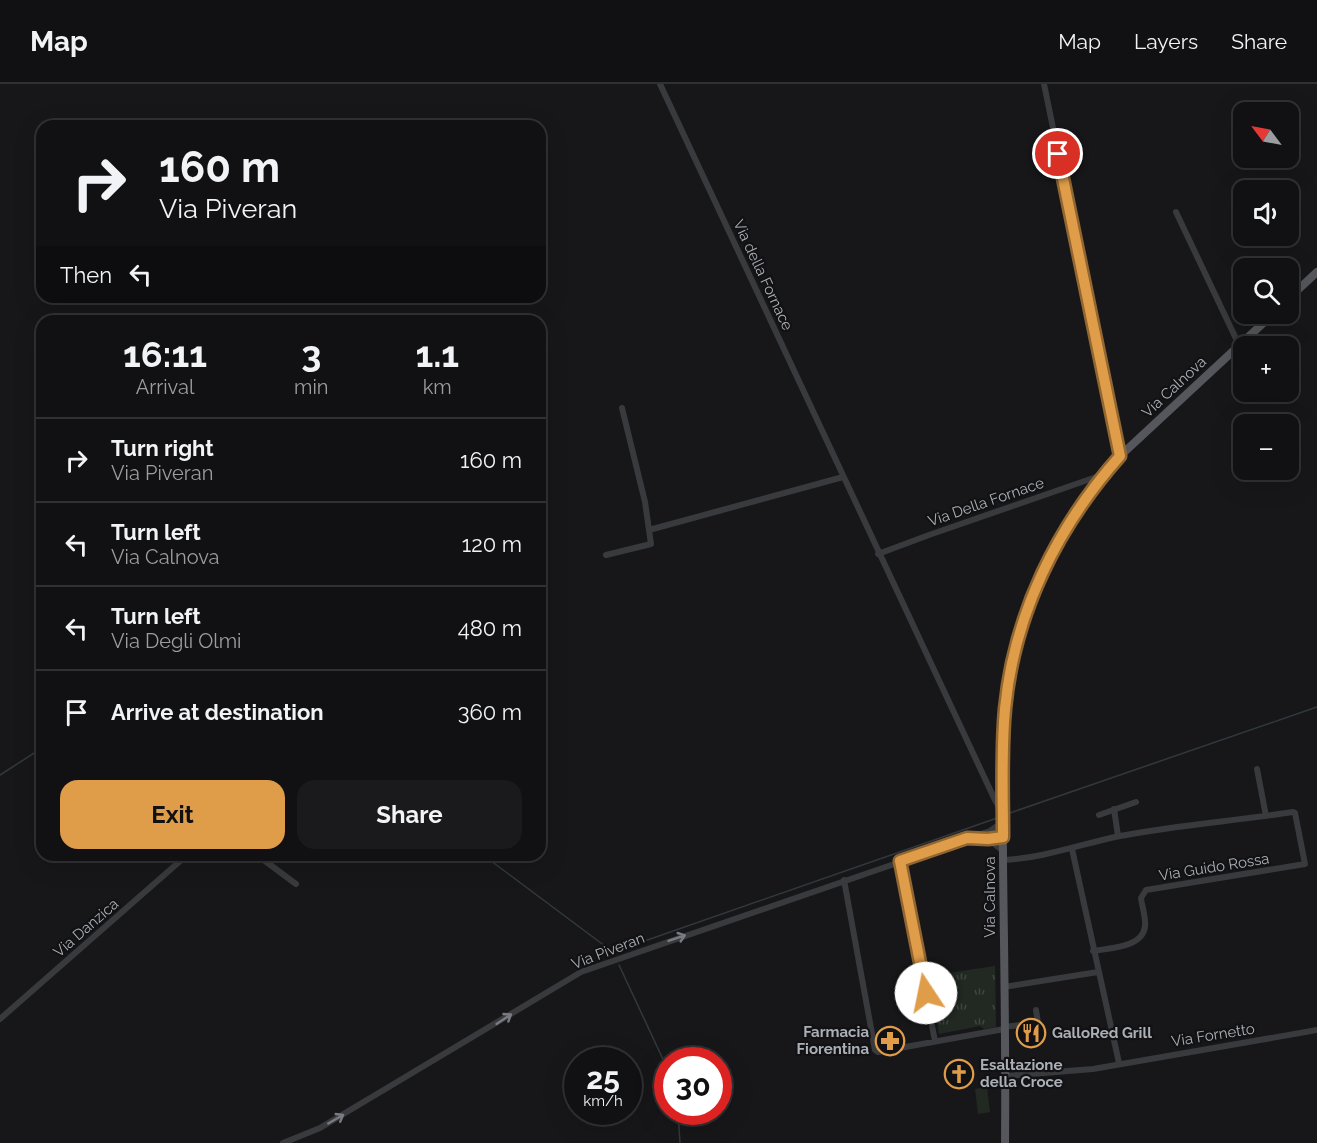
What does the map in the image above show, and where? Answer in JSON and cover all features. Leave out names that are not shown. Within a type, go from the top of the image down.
[{"type":"main road","points":[[1299,289],[1317,272]]},
{"type":"main road","name":"Via Calnova","points":[[1249,336],[1262,324]]},
{"type":"main road","name":"Via Calnova","points":[[1005,1143],[1003,809],[1006,707],[1013,662],[1026,612],[1048,560],[1063,533],[1102,475],[1233,351]]},
{"type":"street","name":"Via della Fornace","points":[[660,84],[878,554],[994,798],[999,807],[1003,809]]},
{"type":"street","points":[[1044,84],[1120,456]]},
{"type":"street","points":[[1176,212],[1235,336]]},
{"type":"street","points":[[606,555],[651,544],[645,502],[622,408]]},
{"type":"street","name":"Via Della Fornace","points":[[878,554],[1102,475]]},
{"type":"street","points":[[649,530],[843,477]]},
{"type":"street","points":[[1257,769],[1266,816]]},
{"type":"street","points":[[1099,814],[1136,802]]},
{"type":"street","points":[[1114,809],[1118,836]]},
{"type":"street","name":"Via Guido Rossa","points":[[1004,860],[1072,849],[1118,836],[1296,813],[1305,864],[1146,890],[1141,898],[1145,925],[1142,936],[1129,944],[1093,951]]},
{"type":"street","name":"Via Piveran","points":[[283,1143],[328,1124],[573,976],[990,831],[1003,821]]},
{"type":"street","name":"Via Piveran","points":[[990,831],[1003,835]]},
{"type":"street","name":"Via Piveran","points":[[967,838],[988,839],[1003,835]]},
{"type":"street","points":[[988,839],[1003,851]]},
{"type":"street","points":[[1072,849],[1119,1063]]},
{"type":"street","name":"Via Danzica","points":[[0,1019],[180,861]]},
{"type":"street","points":[[265,861],[296,884]]},
{"type":"street","points":[[900,861],[935,1041]]},
{"type":"street","points":[[844,880],[875,1050],[878,1052],[1038,1023],[1036,1010]]},
{"type":"street","points":[[1004,987],[1098,972]]},
{"type":"street","name":"Via Fornetto","points":[[1005,1076],[1093,1069],[1317,1030]]},
{"type":"green space","points":[[995,966],[996,1027],[984,1029],[980,1026],[939,1034],[929,976]]},
{"type":"green space","points":[[987,1087],[990,1112],[978,1114],[975,1089]]},
{"type":"waterway","points":[[1004,815],[1317,707]]},
{"type":"waterway","points":[[0,775],[36,752]]},
{"type":"waterway","points":[[491,861],[613,952],[1000,817]]},
{"type":"waterway","points":[[619,965],[657,1047]]},
{"type":"waterway","points":[[679,1125],[680,1143]]},
{"type":"place","name":"GalloRed Grill","points":[[1031,1033]]},
{"type":"place","name":"Farmacia Fiorentina","points":[[890,1041]]},
{"type":"place","name":"Esaltazione della Croce","points":[[959,1074]]},
{"type":"route","points":[[926,993],[900,861],[967,838],[1003,837],[1003,746],[1006,707],[1013,662],[1026,612],[1048,560],[1072,518],[1102,475],[1120,456],[1058,154]]}]
